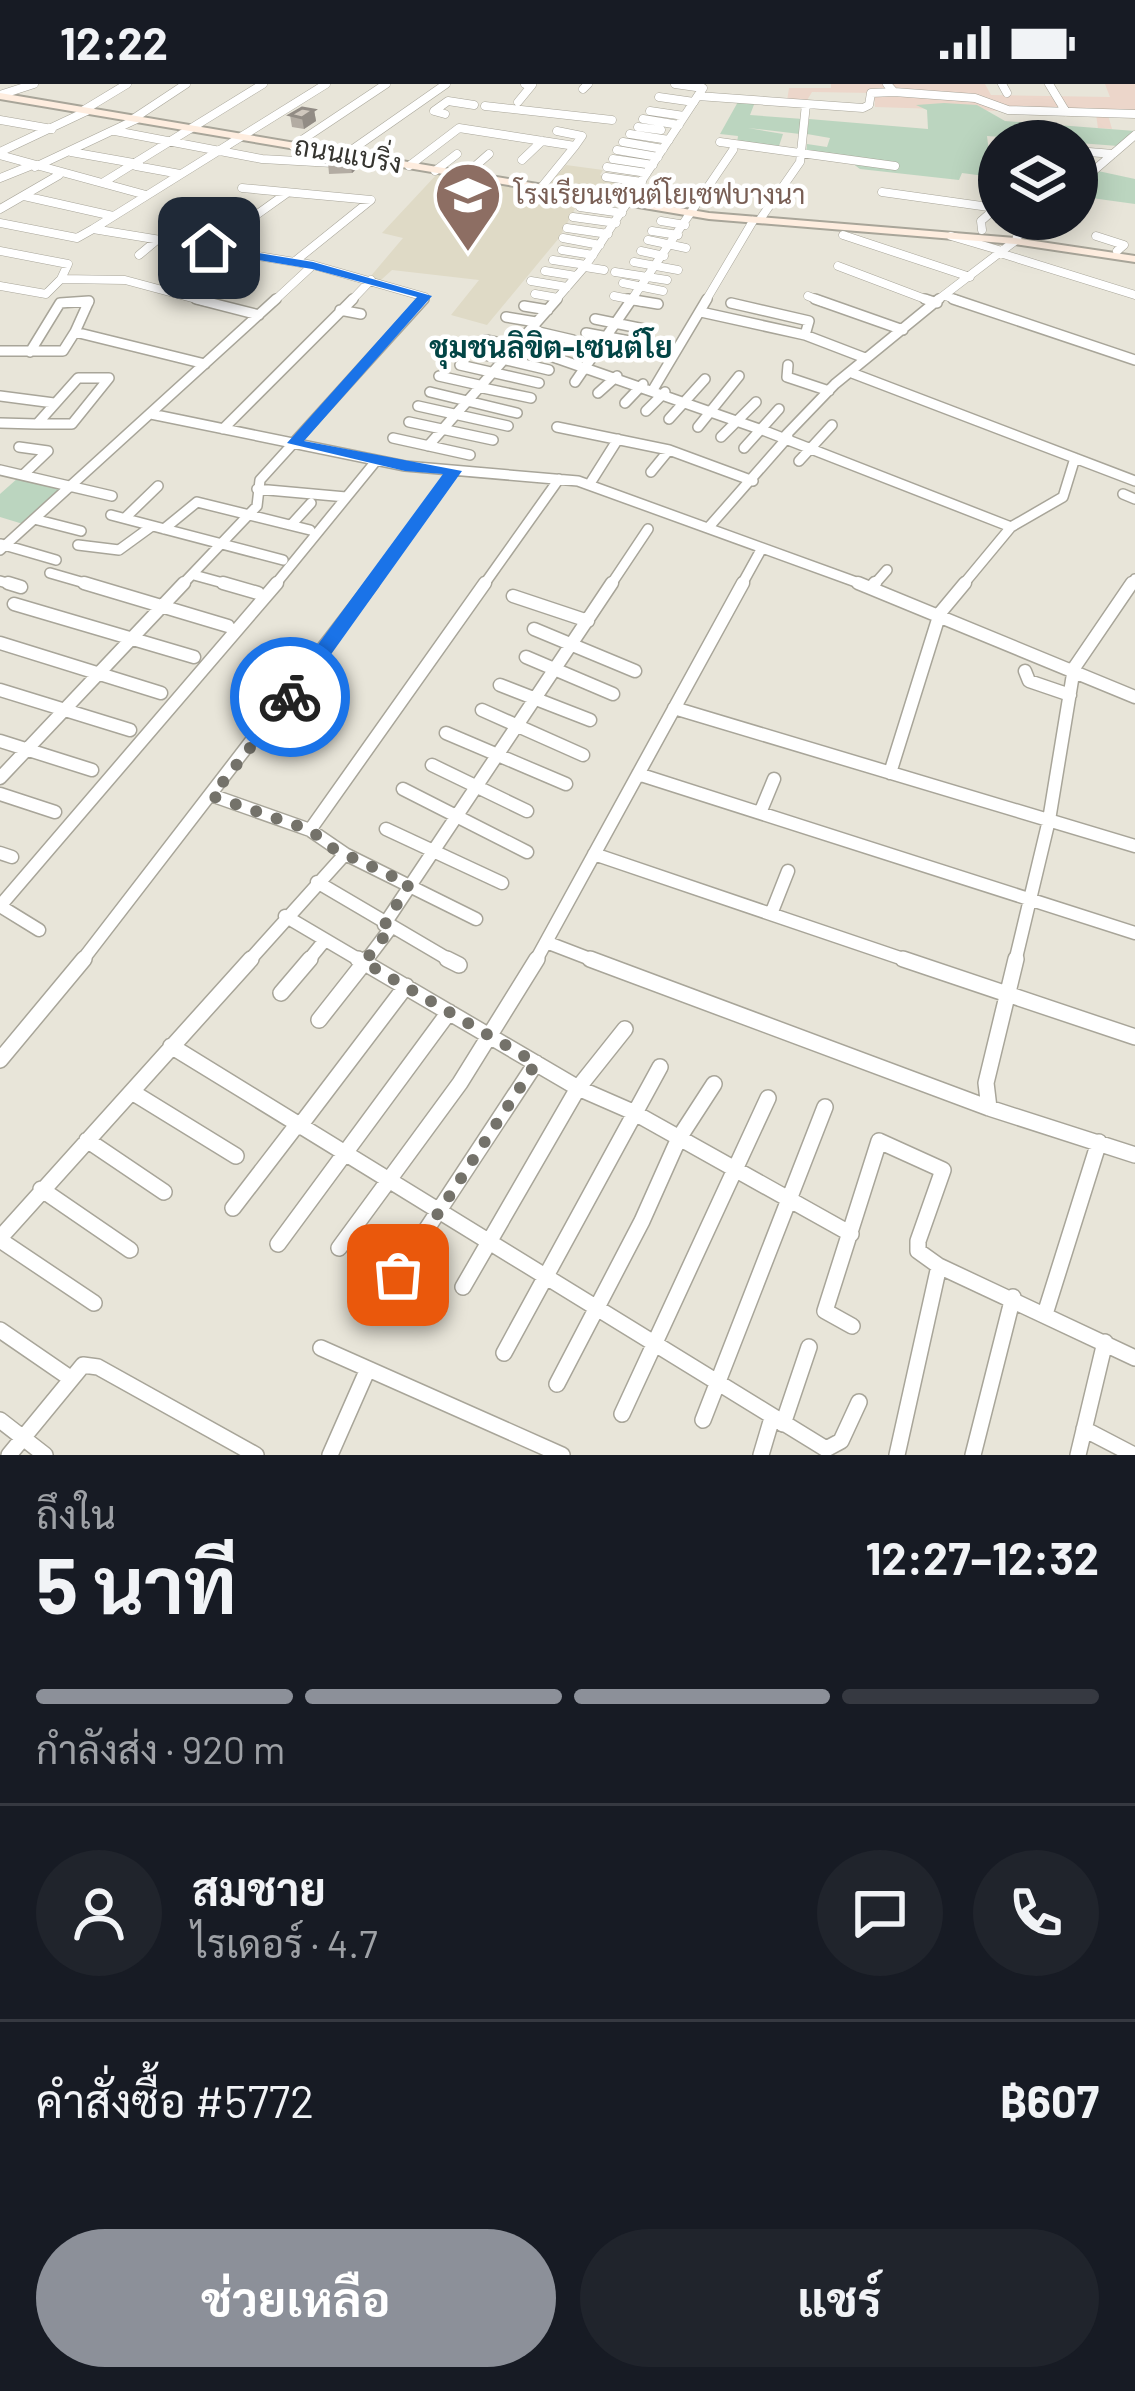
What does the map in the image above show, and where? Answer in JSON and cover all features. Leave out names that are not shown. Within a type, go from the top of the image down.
[{"type":"main road","name":"ถนนแบริ่ง","points":[[0,96],[540,189],[622,213],[694,213],[978,237]]},
{"type":"main road","name":"ถนนแบริ่ง","points":[[757,220],[978,236]]},
{"type":"main road","name":"ถนนแบริ่ง","points":[[1023,240],[1135,257]]},
{"type":"main road","name":"ถนนแบริ่ง","points":[[1024,240],[1135,257]]},
{"type":"street","points":[[0,96],[34,84]]},
{"type":"street","points":[[0,154],[86,111],[127,84]]},
{"type":"street","points":[[159,84],[184,86]]},
{"type":"street","points":[[104,182],[263,84]]},
{"type":"street","points":[[0,223],[76,238],[326,84]]},
{"type":"street","points":[[293,146],[386,84]]},
{"type":"street","points":[[116,131],[322,164],[346,155],[446,84]]},
{"type":"street","points":[[518,102],[532,85],[525,84]]},
{"type":"street","points":[[887,84],[894,92]]},
{"type":"street","points":[[1002,84],[1007,93]]},
{"type":"street","points":[[1049,84],[1066,112]]},
{"type":"street","points":[[0,178],[116,131],[184,86]]},
{"type":"street","points":[[428,446],[585,266],[703,88],[671,87]]},
{"type":"street","points":[[641,123],[686,114],[806,104],[863,108],[869,105],[871,93],[894,92],[975,98],[1008,110],[1135,114]]},
{"type":"street","points":[[445,114],[434,110],[448,101],[612,120]]},
{"type":"street","points":[[686,114],[655,104],[686,114]]},
{"type":"street","points":[[646,411],[654,388],[802,153],[806,104]]},
{"type":"street","points":[[446,146],[478,107]]},
{"type":"street","points":[[616,155],[686,114]]},
{"type":"street","points":[[0,120],[52,129]]},
{"type":"street","points":[[409,166],[463,129],[575,146]]},
{"type":"street","points":[[540,189],[582,136],[557,131]]},
{"type":"street","points":[[1098,166],[1135,135]]},
{"type":"street","points":[[522,160],[542,141]]},
{"type":"street","points":[[720,142],[895,166]]},
{"type":"street","points":[[70,151],[180,175]]},
{"type":"street","points":[[575,382],[733,151]]},
{"type":"street","points":[[1098,153],[1113,154]]},
{"type":"street","points":[[0,154],[59,175],[147,195]]},
{"type":"street","points":[[436,171],[457,154]]},
{"type":"street","points":[[464,176],[489,154]]},
{"type":"street","points":[[616,155],[653,165]]},
{"type":"street","points":[[616,155],[653,165]]},
{"type":"street","points":[[616,155],[653,165]]},
{"type":"street","points":[[0,209],[59,175]]},
{"type":"street","points":[[242,188],[371,200],[294,262]]},
{"type":"street","points":[[882,192],[978,205]]},
{"type":"street","points":[[209,248],[286,193]]},
{"type":"street","points":[[24,196],[113,216]]},
{"type":"street","points":[[0,199],[12,203]]},
{"type":"street","points":[[580,207],[622,213]]},
{"type":"street","points":[[574,217],[622,213]]},
{"type":"street","points":[[661,221],[685,225]]},
{"type":"street","points":[[93,230],[313,265],[425,297],[294,443],[257,492],[235,511]]},
{"type":"street","points":[[600,244],[565,233],[608,234]]},
{"type":"street","points":[[678,235],[650,235],[686,248]]},
{"type":"street","points":[[843,235],[970,277]]},
{"type":"street","points":[[947,235],[1135,295]]},
{"type":"street","points":[[1098,237],[1124,245],[1117,251]]},
{"type":"street","points":[[139,254],[157,240]]},
{"type":"street","points":[[708,528],[829,391],[1015,240]]},
{"type":"street","points":[[562,250],[593,255]]},
{"type":"street","points":[[0,251],[67,264],[61,279],[46,294],[0,286]]},
{"type":"street","points":[[641,251],[664,256]]},
{"type":"street","points":[[553,260],[604,270]]},
{"type":"street","points":[[634,262],[678,270]]},
{"type":"street","points":[[2,546],[313,265]]},
{"type":"street","points":[[838,266],[1135,360]]},
{"type":"street","points":[[545,271],[576,276]]},
{"type":"street","points":[[615,272],[650,277],[665,285],[623,284]]},
{"type":"street","points":[[61,279],[125,280],[259,315]]},
{"type":"street","points":[[223,429],[371,280]]},
{"type":"street","points":[[531,281],[568,287]]},
{"type":"street","points":[[535,294],[558,298]]},
{"type":"street","points":[[614,296],[658,304]]},
{"type":"street","points":[[808,296],[903,330]]},
{"type":"street","points":[[0,351],[29,352],[63,351],[88,302],[60,302],[29,352]]},
{"type":"street","points":[[730,303],[808,321],[811,327],[805,335]]},
{"type":"street","points":[[524,306],[548,310]]},
{"type":"street","points":[[605,308],[641,315]]},
{"type":"street","points":[[340,310],[361,314]]},
{"type":"street","points":[[700,312],[805,335],[866,358]]},
{"type":"street","points":[[506,316],[623,355]]},
{"type":"street","points":[[595,319],[644,329]]},
{"type":"street","points":[[75,332],[205,364]]},
{"type":"street","points":[[586,333],[635,342]]},
{"type":"street","points":[[486,340],[654,388],[813,446],[1011,527]]},
{"type":"street","points":[[472,352],[549,370]]},
{"type":"street","points":[[460,365],[539,383]]},
{"type":"street","points":[[788,365],[787,377],[829,391]]},
{"type":"street","points":[[852,373],[1135,481]]},
{"type":"street","points":[[0,423],[34,426],[74,422],[109,378],[81,376],[34,426]]},
{"type":"street","points":[[439,376],[531,398]]},
{"type":"street","points":[[598,393],[617,376]]},
{"type":"street","points":[[698,427],[739,376]]},
{"type":"street","points":[[669,419],[705,379]]},
{"type":"street","points":[[625,403],[654,388]]},
{"type":"street","points":[[430,392],[518,413]]},
{"type":"street","points":[[0,396],[55,403]]},
{"type":"street","points":[[721,437],[756,402]]},
{"type":"street","points":[[418,406],[508,426]]},
{"type":"street","points":[[744,448],[779,409]]},
{"type":"street","points":[[151,414],[376,461],[589,484],[940,613],[1135,697]]},
{"type":"street","points":[[409,422],[493,440]]},
{"type":"street","points":[[799,461],[832,425]]},
{"type":"street","points":[[557,427],[669,450],[753,481]]},
{"type":"street","points":[[392,438],[470,455]]},
{"type":"street","points":[[589,484],[618,440]]},
{"type":"street","points":[[19,447],[48,451],[22,475]]},
{"type":"street","points":[[651,472],[669,450]]},
{"type":"street","points":[[890,772],[940,613],[1011,527],[1063,497],[1075,458]]},
{"type":"street","points":[[39,929],[0,906],[238,630],[376,461]]},
{"type":"street","points":[[0,470],[112,496]]},
{"type":"street","points":[[0,1060],[106,935],[336,638],[454,471]]},
{"type":"street","points":[[310,830],[559,479]]},
{"type":"street","points":[[125,518],[158,486]]},
{"type":"street","points":[[257,492],[346,497]]},
{"type":"street","points":[[0,778],[249,515],[259,502],[257,492]]},
{"type":"street","points":[[1123,494],[1135,499]]},
{"type":"street","points":[[78,545],[116,554],[194,502],[310,530]]},
{"type":"street","points":[[291,525],[310,503]]},
{"type":"street","points":[[111,514],[283,560]]},
{"type":"street","points":[[34,519],[81,531]]},
{"type":"street","points":[[319,1020],[364,962],[409,884],[648,529]]},
{"type":"street","points":[[2,546],[56,560]]},
{"type":"street","points":[[339,1248],[394,1181],[546,942],[762,548]]},
{"type":"street","points":[[871,588],[887,570]]},
{"type":"street","points":[[50,573],[228,626]]},
{"type":"street","points":[[194,575],[258,592]]},
{"type":"street","points":[[989,1108],[986,1083],[1049,820],[1074,668],[1135,579]]},
{"type":"street","points":[[0,581],[21,587]]},
{"type":"street","points":[[513,596],[588,621]]},
{"type":"street","points":[[14,604],[194,657]]},
{"type":"street","points":[[534,629],[635,671]]},
{"type":"street","points":[[0,643],[161,693]]},
{"type":"street","points":[[526,658],[613,694]]},
{"type":"street","points":[[1024,671],[1029,681],[1070,694]]},
{"type":"street","points":[[500,685],[590,720]]},
{"type":"street","points":[[0,690],[130,730]]},
{"type":"street","points":[[674,708],[1135,846]]},
{"type":"street","points":[[482,710],[583,755]]},
{"type":"street","points":[[446,733],[566,784]]},
{"type":"street","points":[[0,741],[92,770]]},
{"type":"street","points":[[432,765],[527,811]]},
{"type":"street","points":[[638,774],[1135,933]]},
{"type":"street","points":[[760,813],[774,779]]},
{"type":"street","points":[[403,789],[527,852]]},
{"type":"street","points":[[0,794],[55,812]]},
{"type":"street","points":[[212,796],[310,830],[345,854],[476,919]]},
{"type":"street","points":[[386,829],[502,884]]},
{"type":"street","points":[[94,1304],[0,1239],[345,854]]},
{"type":"street","points":[[594,854],[1135,1037]]},
{"type":"street","points":[[771,914],[788,872]]},
{"type":"street","points":[[317,882],[387,927],[458,964]]},
{"type":"street","points":[[285,916],[578,1088],[633,1112],[851,1234]]},
{"type":"street","points":[[281,993],[326,940]]},
{"type":"street","points":[[546,942],[989,1108],[1135,1155]]},
{"type":"street","points":[[233,1208],[406,986]]},
{"type":"street","points":[[278,1244],[449,1012]]},
{"type":"street","points":[[463,1288],[578,1088],[625,1029]]},
{"type":"street","points":[[172,1046],[826,1449],[835,1448],[860,1402]]},
{"type":"street","points":[[376,1306],[536,1063]]},
{"type":"street","points":[[504,1352],[660,1067]]},
{"type":"street","points":[[557,1384],[643,1221],[679,1138],[714,1084]]},
{"type":"street","points":[[132,1092],[236,1156]]},
{"type":"street","points":[[622,1414],[768,1098]]},
{"type":"street","points":[[703,1420],[825,1107]]},
{"type":"street","points":[[87,1140],[164,1192]]},
{"type":"street","points":[[852,1326],[825,1311],[877,1144],[890,1142],[943,1170],[918,1241],[919,1251],[939,1266],[1135,1358]]},
{"type":"street","points":[[1045,1313],[1099,1142]]},
{"type":"street","points":[[41,1189],[130,1250]]},
{"type":"street","points":[[897,1455],[939,1266]]},
{"type":"street","points":[[973,1455],[1013,1298]]},
{"type":"street","points":[[0,1330],[70,1378]]},
{"type":"street","points":[[1078,1455],[1105,1342]]},
{"type":"street","points":[[760,1455],[809,1347]]},
{"type":"street","points":[[321,1348],[562,1455]]},
{"type":"street","points":[[9,1455],[83,1365],[98,1367],[256,1455]]},
{"type":"street","points":[[332,1454],[367,1371]]},
{"type":"street","points":[[0,1420],[45,1455]]},
{"type":"street","points":[[1084,1429],[1134,1455]]},
{"type":"shaded area","points":[[831,84],[985,84],[991,95],[1110,97],[1105,84],[1135,84],[1135,115],[1108,115],[1112,129],[1098,128],[1096,114],[875,107],[874,93],[812,92],[806,102],[787,101],[789,88],[831,88]]},
{"type":"shaded area","points":[[566,165],[603,170],[600,175],[617,178],[615,183],[625,185],[622,190],[634,192],[628,200],[547,187]]},
{"type":"shaded area","name":"โรงเรียนเซนต์โยเซฟบางนา","points":[[438,173],[581,198],[559,238],[487,325],[451,315],[479,280],[392,270],[381,280],[370,277],[403,238],[382,233]]},
{"type":"green space","points":[[739,100],[755,102],[750,115],[803,119],[800,134],[748,128],[783,134],[778,149],[737,143],[738,136],[720,134]]},
{"type":"green space","points":[[916,105],[977,105],[1003,120],[978,120],[978,175],[962,173],[959,180],[860,169],[848,160],[806,155],[807,144],[827,147],[830,138],[807,134],[809,119],[928,129],[927,110]]},
{"type":"green space","points":[[1098,128],[1135,131],[1118,146],[1098,144]]},
{"type":"green space","points":[[1098,171],[1135,179],[1135,204],[1098,199]]},
{"type":"green space","points":[[18,478],[61,489],[23,524],[0,517],[0,494]]},
{"type":"building","points":[[302,108],[314,110],[302,118],[290,115]]},
{"type":"building","points":[[347,151],[360,153],[350,162],[328,162]]},
{"type":"way so far","points":[[290,697],[212,796],[310,830],[334,849],[409,884],[384,926],[390,929],[364,962],[536,1063],[398,1275]]},
{"type":"place","name":"โรงเรียนเซนต์โยเซฟบางนา","points":[[468,254]]},
{"type":"district","name":"ชุมชนลิขิต-เซนต์โย","points":[[551,348]]},
{"type":"route","points":[[209,248],[313,265],[425,296],[294,443],[454,471],[290,697]]}]
